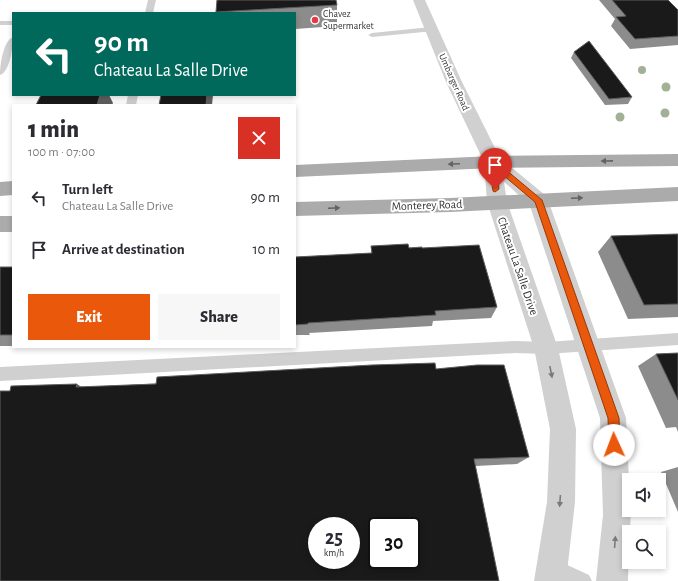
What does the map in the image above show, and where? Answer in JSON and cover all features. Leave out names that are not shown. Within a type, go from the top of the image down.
[{"type":"main road","points":[[296,171],[493,162],[678,160]]},
{"type":"main road","points":[[0,189],[12,188]]},
{"type":"main road","name":"Monterey Road","points":[[296,209],[678,194]]},
{"type":"main road","points":[[0,224],[12,224]]},
{"type":"street","name":"Umbarger Road","points":[[419,0],[480,139],[493,162]]},
{"type":"street","points":[[493,162],[538,200],[589,344],[613,418],[617,515],[612,581]]},
{"type":"street","name":"Chateau La Salle Drive","points":[[493,162],[497,202],[546,348],[563,429],[561,502],[551,574]]},
{"type":"lane","points":[[149,12],[152,0]]},
{"type":"lane","points":[[0,23],[12,22]]},
{"type":"lane","points":[[372,35],[431,29]]},
{"type":"lane","points":[[0,72],[12,42]]},
{"type":"lane","points":[[0,374],[515,347],[546,348],[678,339]]},
{"type":"lane","points":[[551,574],[583,581]]},
{"type":"building","points":[[217,0],[336,0],[337,5],[216,12]]},
{"type":"building","points":[[612,0],[668,0],[678,10],[678,36],[635,39],[616,17],[626,16]]},
{"type":"building","points":[[589,41],[632,97],[609,99],[574,52]]},
{"type":"building","points":[[40,96],[100,96],[97,104],[36,104]]},
{"type":"building","points":[[161,96],[207,96],[206,104],[159,104]]},
{"type":"building","points":[[678,234],[678,304],[644,305],[611,236]]},
{"type":"building","points":[[408,244],[409,248],[422,248],[479,245],[497,307],[435,311],[436,315],[296,325],[296,257],[372,253],[371,246]]},
{"type":"building","points":[[0,267],[12,267],[12,335],[0,335]]},
{"type":"building","points":[[678,353],[678,400],[656,354]]},
{"type":"building","points":[[435,363],[436,369],[477,365],[504,365],[529,457],[474,459],[499,581],[0,581],[0,391],[10,391],[11,386],[77,384],[76,387],[156,384],[157,377],[372,365]]},
{"type":"place","name":"Chavez Supermarket","points":[[315,20]]},
{"type":"route","points":[[495,189],[493,162],[538,200],[589,344],[613,418],[614,445]]}]
